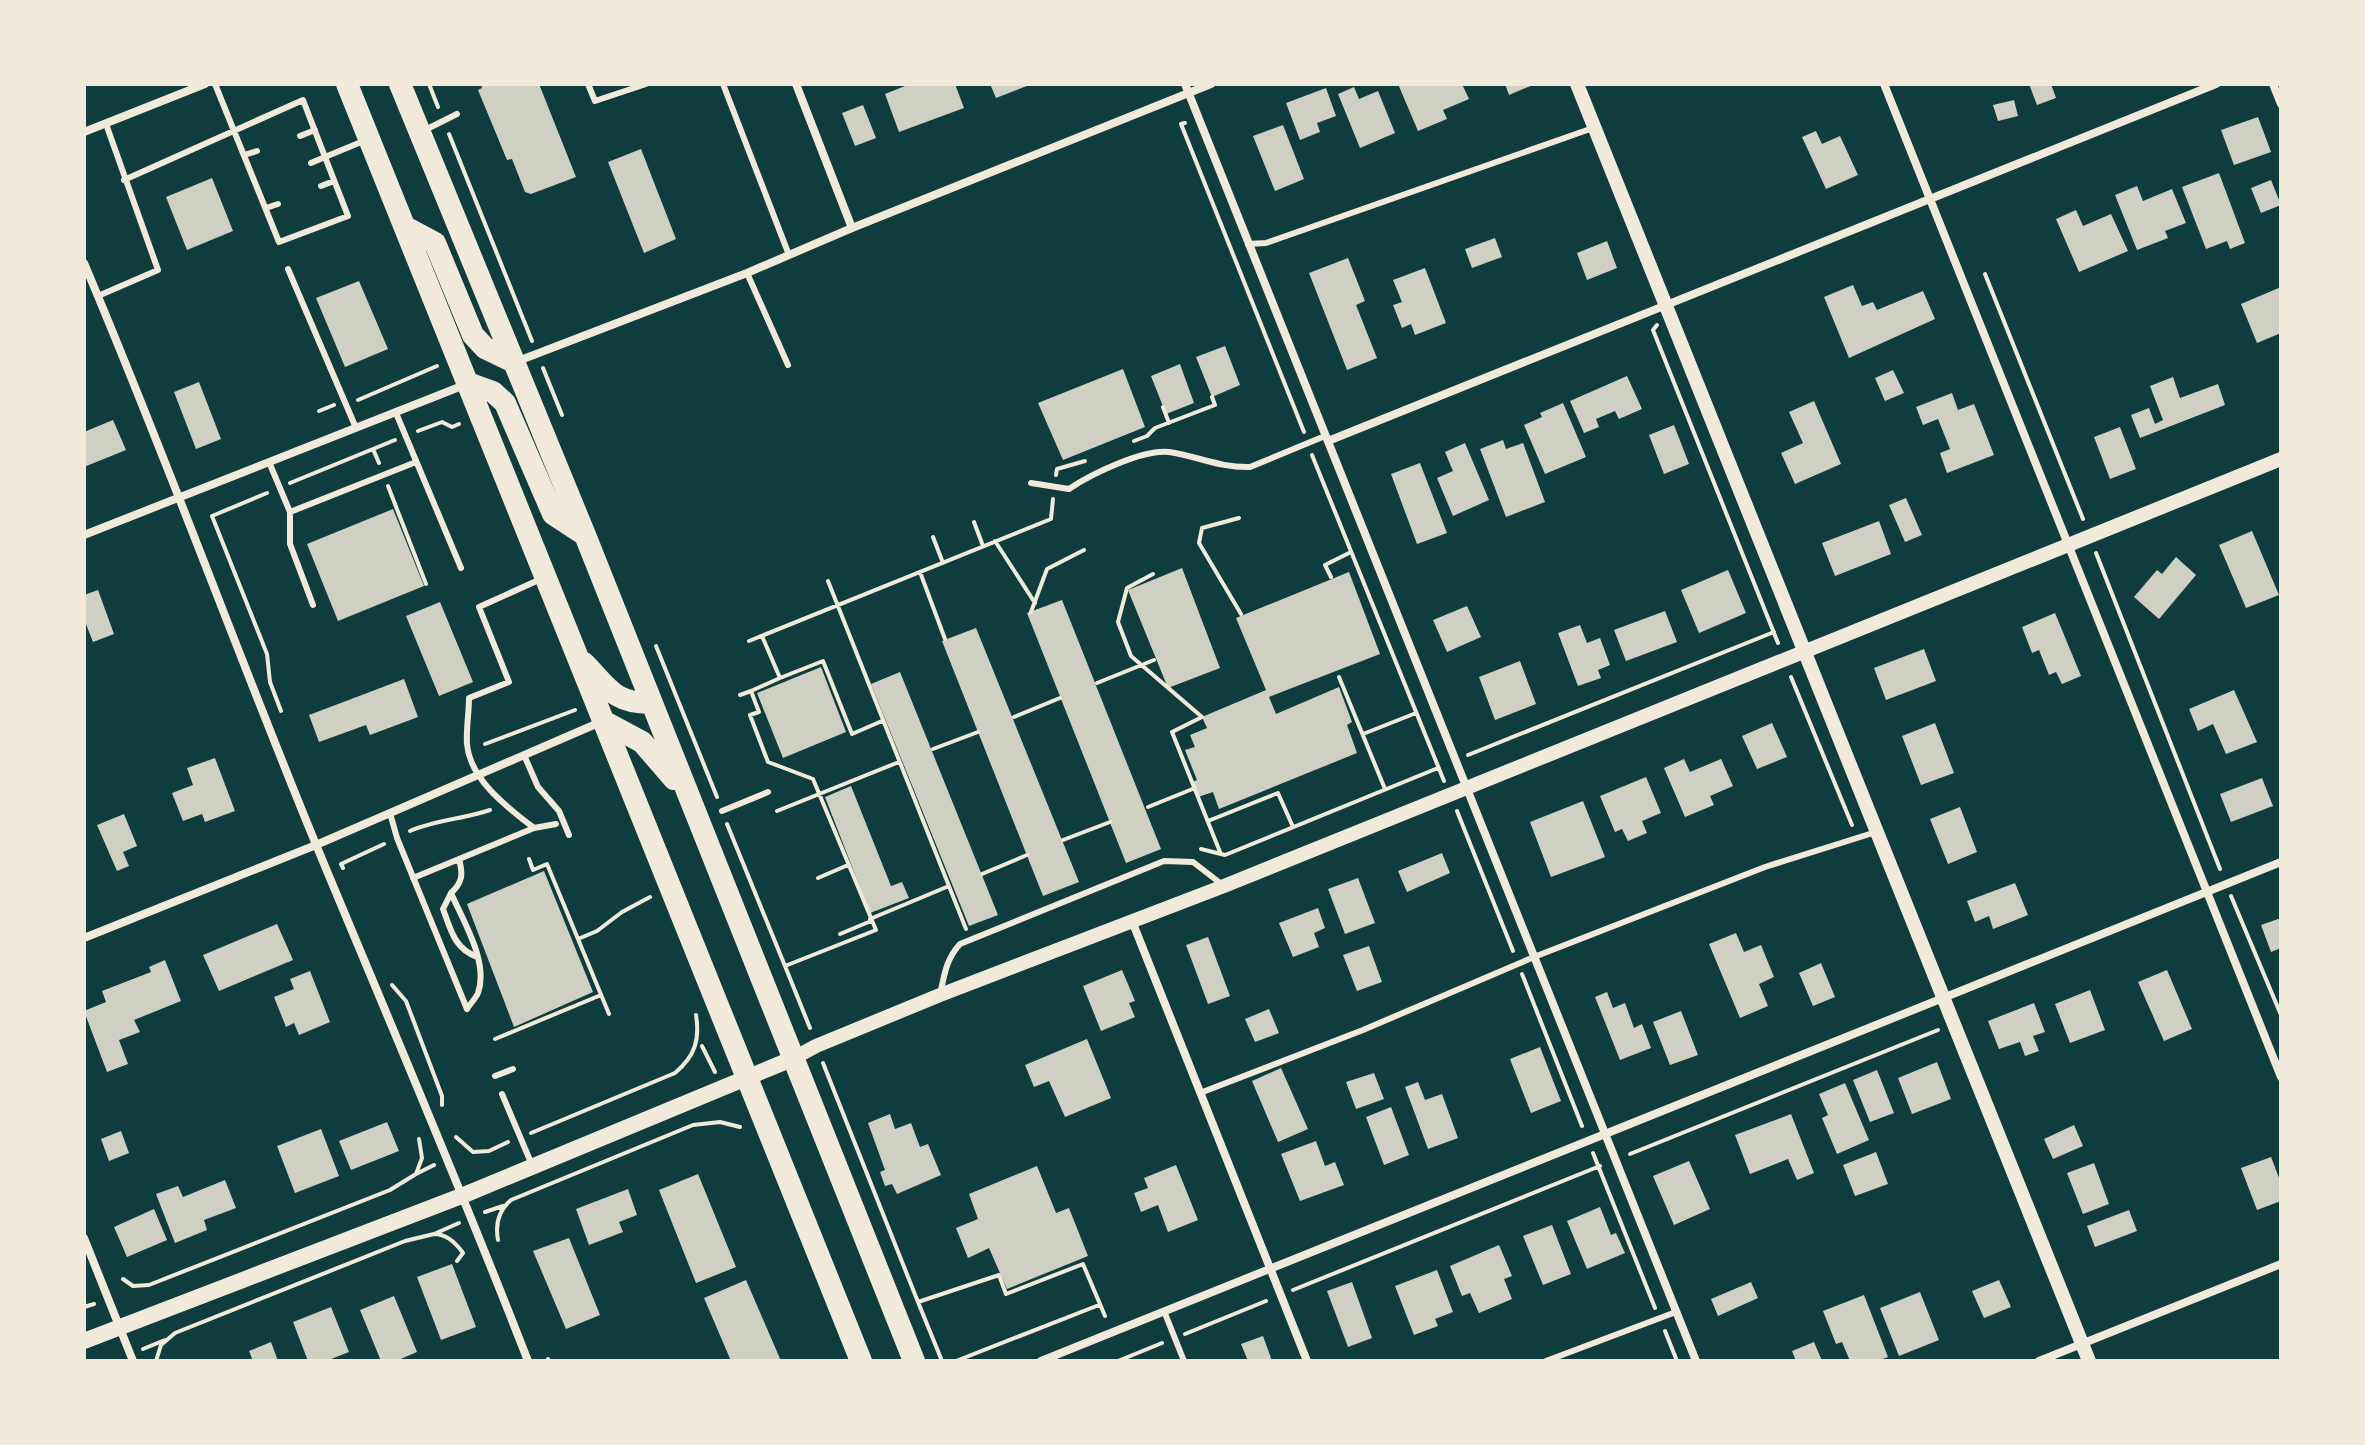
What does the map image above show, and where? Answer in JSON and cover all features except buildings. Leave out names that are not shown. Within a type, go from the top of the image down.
[{"type":"highway","points":[[347,84],[861,1361]]},
{"type":"highway","points":[[399,89],[585,535],[914,1361]]},
{"type":"highway","points":[[405,227],[435,243],[473,335],[485,348],[514,362]]},
{"type":"highway","points":[[468,383],[493,392],[505,403],[553,514],[585,535]]},
{"type":"highway","points":[[574,653],[617,697],[630,703],[650,703]]},
{"type":"highway","points":[[603,721],[642,742],[686,792]]},
{"type":"main road","points":[[84,1341],[464,1195],[792,1059]]},
{"type":"street","points":[[84,132],[205,84]]},
{"type":"street","points":[[796,84],[852,228]]},
{"type":"street","points":[[514,362],[747,273],[1187,89],[1211,84]]},
{"type":"street","points":[[1577,84],[2089,1361]]},
{"type":"street","points":[[1884,84],[2281,1077]]},
{"type":"street","points":[[1326,438],[2216,84]]},
{"type":"street","points":[[2273,84],[2281,104]]},
{"type":"street","points":[[1187,89],[1696,1361]]},
{"type":"street","points":[[84,263],[180,497],[316,845],[464,1195],[528,1361]]},
{"type":"street","points":[[84,535],[468,383]]},
{"type":"street","points":[[792,1059],[816,1046],[940,995],[1224,886],[2281,459]]},
{"type":"street","points":[[84,938],[316,845],[603,721]]},
{"type":"street","points":[[1041,1361],[2281,862]]},
{"type":"street","points":[[1132,921],[1307,1361]]},
{"type":"street","points":[[84,1238],[133,1361]]},
{"type":"street","points":[[2039,1361],[2281,1264]]},
{"type":"lane","points":[[124,180],[234,130],[303,100],[348,216],[279,242],[266,208],[244,155],[234,130],[215,84]]},
{"type":"lane","points":[[588,84],[595,101],[646,84]]},
{"type":"lane","points":[[723,84],[789,255]]},
{"type":"lane","points":[[419,132],[457,114]]},
{"type":"lane","points":[[98,296],[158,270],[106,124]]},
{"type":"lane","points":[[1248,244],[1266,243],[1595,128]]},
{"type":"lane","points":[[300,136],[315,130]]},
{"type":"lane","points":[[311,163],[369,139]]},
{"type":"lane","points":[[244,155],[257,151]]},
{"type":"lane","points":[[321,186],[334,181]]},
{"type":"lane","points":[[266,208],[278,204]]},
{"type":"lane","points":[[288,269],[356,428]]},
{"type":"lane","points":[[747,273],[788,365]]},
{"type":"lane","points":[[396,413],[461,568]]},
{"type":"lane","points":[[1031,483],[1069,489],[1085,477],[1147,454],[1168,452],[1197,460],[1250,467],[1326,438]]},
{"type":"lane","points":[[269,462],[290,512],[290,544],[313,605]]},
{"type":"lane","points":[[290,512],[416,462]]},
{"type":"lane","points":[[534,828],[478,775],[467,746],[469,698],[509,682],[479,607],[545,578]]},
{"type":"lane","points":[[524,755],[538,787],[559,811],[569,835]]},
{"type":"lane","points":[[722,811],[768,792]]},
{"type":"lane","points":[[390,813],[397,838],[467,1009],[478,993],[478,957],[451,893]]},
{"type":"lane","points":[[413,878],[534,828],[556,824]]},
{"type":"lane","points":[[1200,1093],[1363,1030],[1518,963],[1765,867],[1876,832]]},
{"type":"lane","points":[[459,859],[462,873],[460,885],[451,893],[443,909],[455,942],[466,953],[478,957]]},
{"type":"lane","points":[[940,995],[945,969],[960,944],[1164,861],[1193,862],[1224,886]]},
{"type":"lane","points":[[495,1076],[513,1069]]},
{"type":"lane","points":[[502,1094],[532,1165]]},
{"type":"lane","points":[[1164,1311],[1184,1361]]},
{"type":"lane","points":[[1546,1361],[1676,1312]]},
{"type":"path","points":[[1985,274],[2226,884],[2281,1015]]},
{"type":"path","points":[[319,411],[361,400],[437,366]]},
{"type":"path","points":[[1134,441],[1215,405],[1212,397]]},
{"type":"path","points":[[1163,407],[1169,423]]},
{"type":"path","points":[[284,718],[270,682],[267,654],[212,516],[373,449]]},
{"type":"path","points":[[749,641],[1051,519],[1057,469],[1093,457]]},
{"type":"path","points":[[1239,518],[1202,528],[1199,543],[1241,614]]},
{"type":"path","points":[[974,522],[983,546]]},
{"type":"path","points":[[933,537],[943,563]]},
{"type":"path","points":[[995,541],[1035,603]]},
{"type":"path","points":[[1031,612],[1047,569],[1084,550]]},
{"type":"path","points":[[1331,577],[1325,565],[1351,552]]},
{"type":"path","points":[[920,572],[945,639]]},
{"type":"path","points":[[1153,574],[1127,588],[1118,622],[1131,656],[1202,717],[1172,732],[1220,852]]},
{"type":"path","points":[[828,581],[966,930]]},
{"type":"path","points":[[1195,848],[1225,855],[1774,632]]},
{"type":"path","points":[[762,636],[780,678]]},
{"type":"path","points":[[1097,683],[1154,660]]},
{"type":"path","points":[[740,695],[823,661],[852,734],[883,721]]},
{"type":"path","points":[[1339,677],[1385,789]]},
{"type":"path","points":[[751,691],[759,712],[750,715],[768,762],[813,779],[876,930],[785,966],[942,1361]]},
{"type":"path","points":[[1014,717],[1060,698]]},
{"type":"path","points":[[485,744],[575,710]]},
{"type":"path","points":[[1363,734],[1416,713]]},
{"type":"path","points":[[933,749],[978,732]]},
{"type":"path","points":[[777,811],[899,762]]},
{"type":"path","points":[[1438,768],[1677,1361]]},
{"type":"path","points":[[1148,807],[1195,788]]},
{"type":"path","points":[[1208,821],[1278,793],[1293,827]]},
{"type":"path","points":[[1063,840],[1110,822]]},
{"type":"path","points":[[982,874],[1027,855]]},
{"type":"path","points":[[529,859],[533,870],[547,864],[609,1014]]},
{"type":"path","points":[[818,878],[848,865]]},
{"type":"path","points":[[840,934],[949,886]]},
{"type":"path","points":[[578,939],[597,931],[622,912],[650,897]]},
{"type":"path","points":[[495,1039],[601,995]]},
{"type":"path","points":[[1118,1361],[1944,1028]]},
{"type":"path","points":[[499,1244],[496,1229],[499,1215],[511,1200],[693,1125],[720,1122],[740,1127]]},
{"type":"path","points":[[123,1279],[133,1286],[149,1285],[390,1190],[416,1174]]},
{"type":"path","points":[[156,1361],[161,1345],[175,1333],[422,1235],[434,1234]]},
{"type":"path","points":[[918,1302],[999,1275],[1006,1294],[1083,1264],[1105,1316]]},
{"type":"path","points":[[956,1361],[1100,1304]]}]
